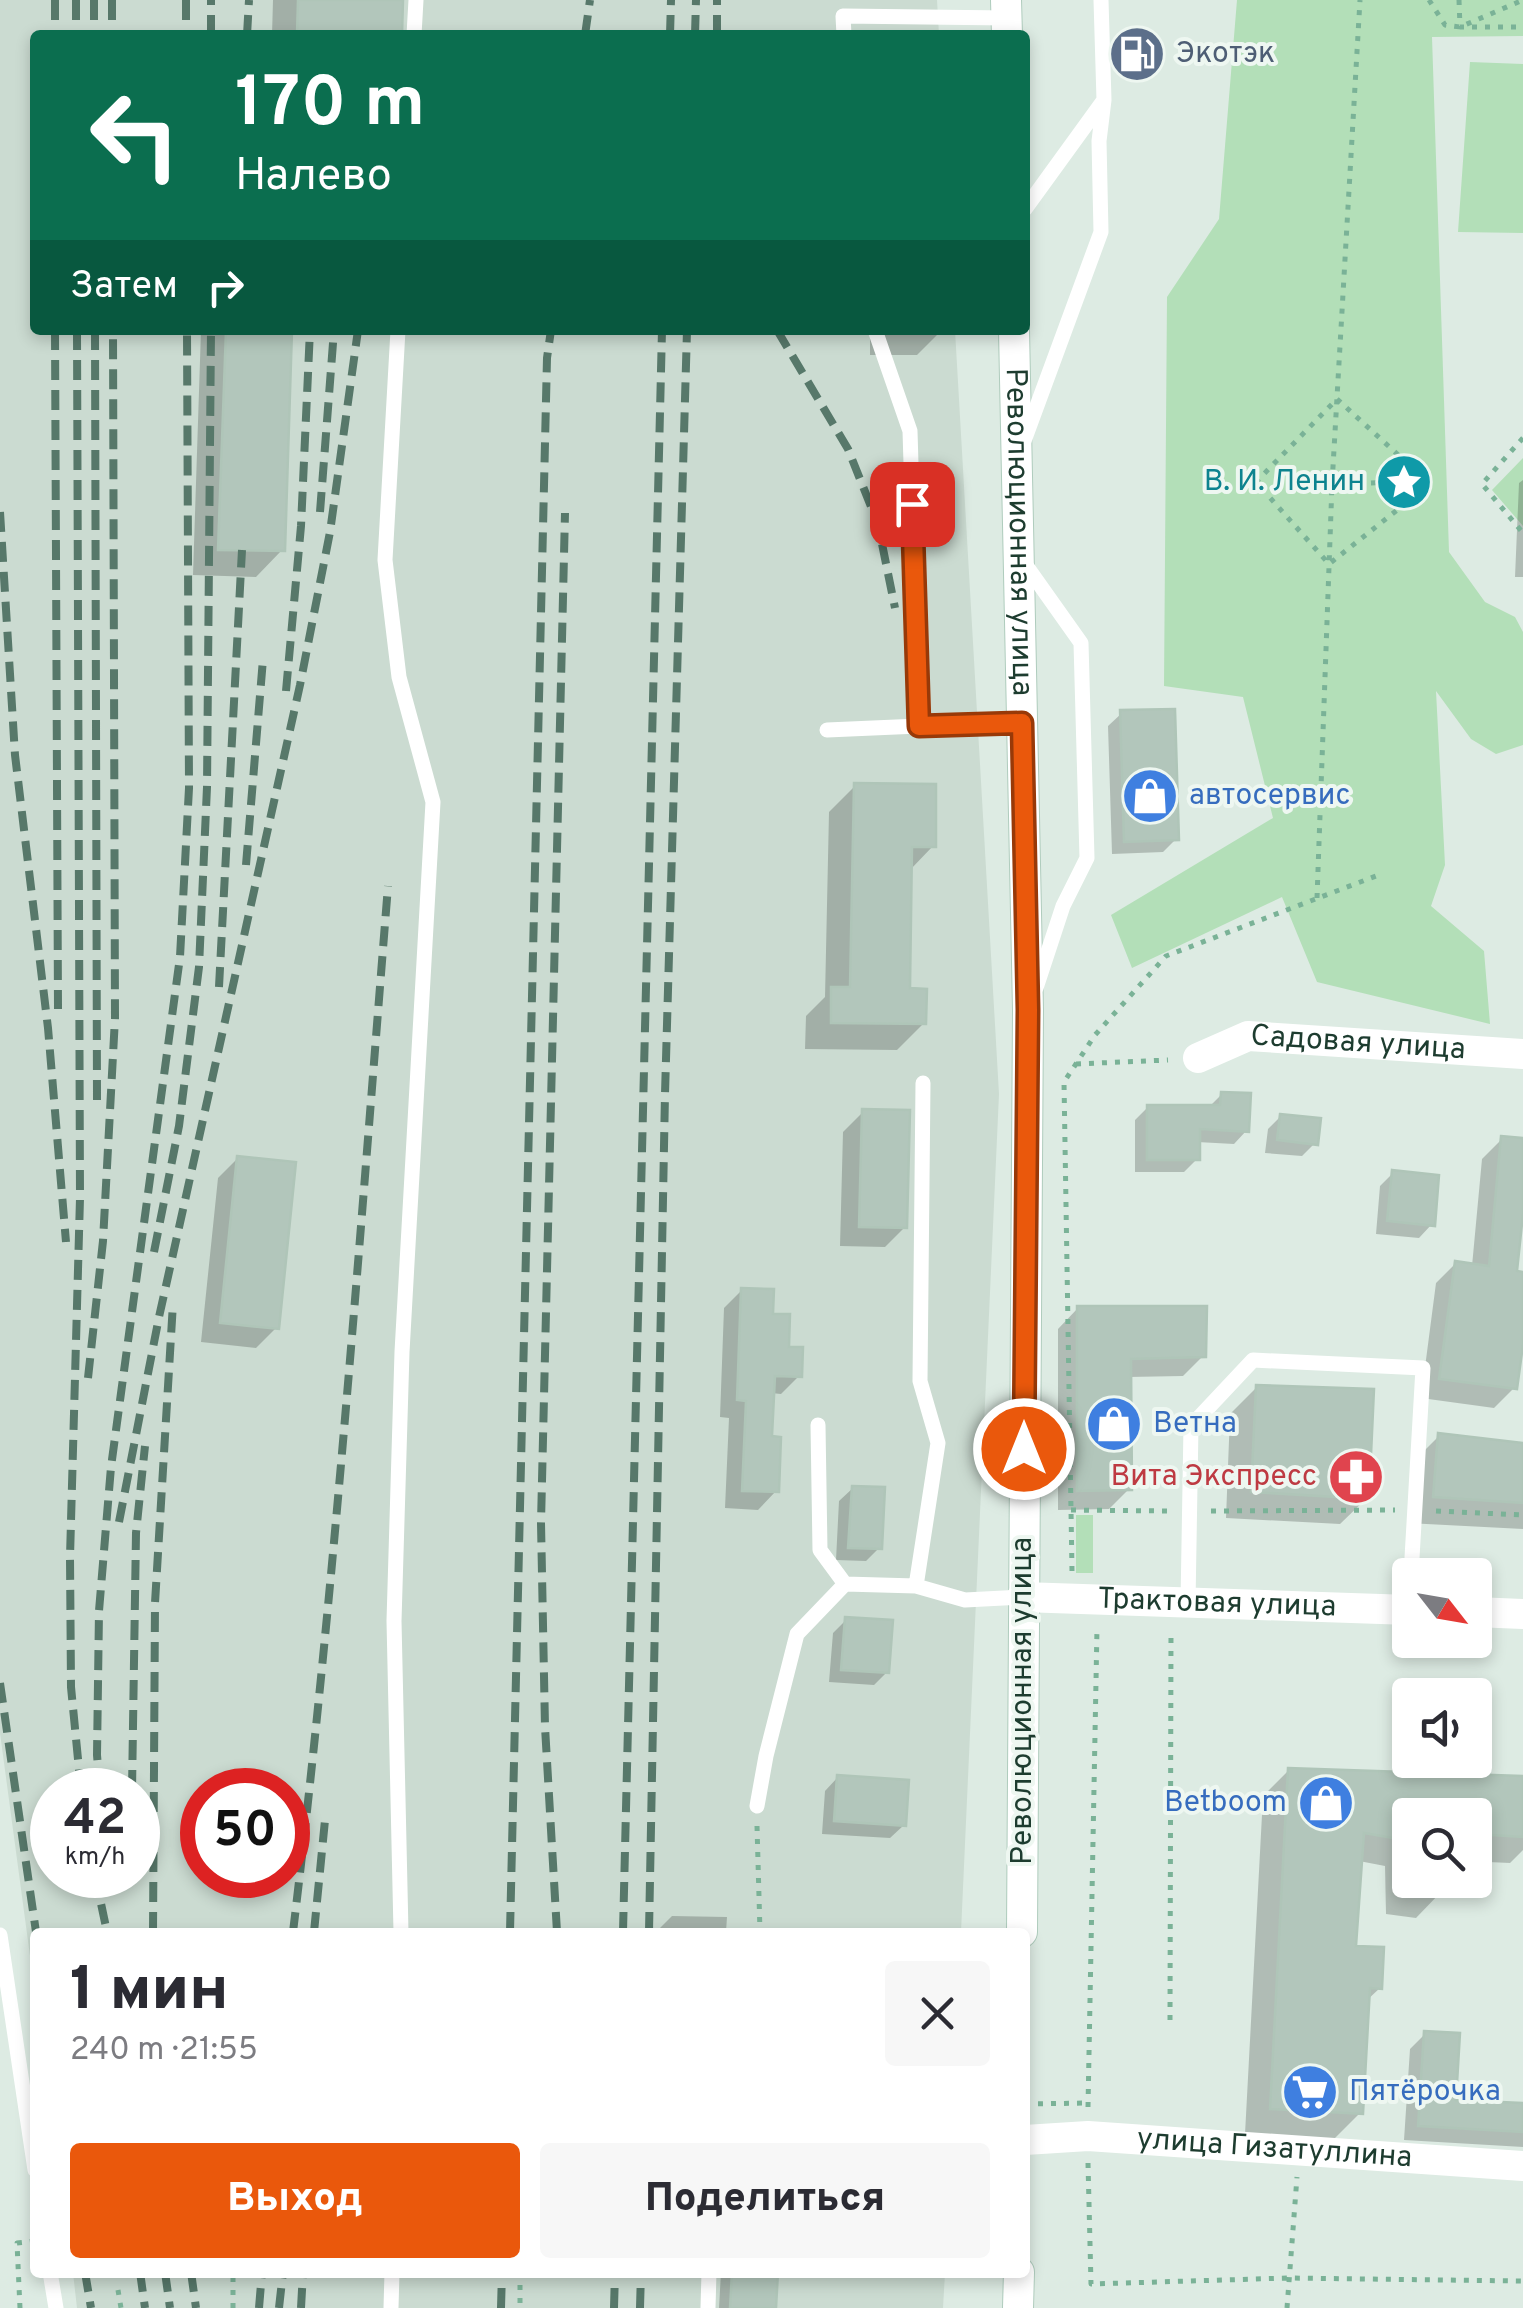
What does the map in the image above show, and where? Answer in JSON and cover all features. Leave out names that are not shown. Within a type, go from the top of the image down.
[{"type":"main road","name":"Революционная улица","points":[[1014,335],[1028,1010],[1022,1928]]},
{"type":"main road","name":"Садовая улица","points":[[1198,1058],[1248,1036],[1523,1054]]},
{"type":"main road","name":"Трактовая улица","points":[[1022,1598],[1392,1602]]},
{"type":"main road","points":[[1492,1613],[1523,1614]]},
{"type":"main road","name":"улица Гизатуллина","points":[[1030,2140],[1088,2136],[1523,2166]]},
{"type":"main road","points":[[1018,2308],[1019,2278]]},
{"type":"lane","points":[[414,30],[416,0]]},
{"type":"lane","points":[[1016,464],[1102,232],[1101,0]]},
{"type":"lane","points":[[844,30],[843,16],[1007,18]]},
{"type":"lane","points":[[1030,202],[1104,100]]},
{"type":"lane","points":[[398,335],[385,560],[399,677],[433,802],[402,1352],[394,1620],[400,1928]]},
{"type":"lane","points":[[877,335],[910,430],[919,726]]},
{"type":"lane","points":[[1017,554],[1081,643],[1087,858],[1063,906],[1028,1010]]},
{"type":"lane","points":[[827,730],[1022,723]]},
{"type":"lane","points":[[916,1586],[938,1443],[920,1380],[923,1083]]},
{"type":"lane","points":[[1179,1602],[1190,1511],[1191,1426],[1253,1360],[1423,1368],[1412,1558]]},
{"type":"lane","points":[[818,1425],[820,1550],[846,1584]]},
{"type":"lane","points":[[757,1806],[797,1634],[846,1584],[916,1586],[965,1600],[1022,1598]]},
{"type":"lane","points":[[0,1934],[30,2136]]},
{"type":"lane","points":[[51,2278],[56,2308]]},
{"type":"lane","points":[[390,2308],[392,2278]]},
{"type":"lane","points":[[708,2278],[708,2308]]},
{"type":"path","points":[[1317,898],[1332,484],[1360,0]]},
{"type":"path","points":[[1428,0],[1445,25],[1523,27]]},
{"type":"path","points":[[1459,0],[1460,27]]},
{"type":"path","points":[[1460,27],[1523,0]]},
{"type":"path","points":[[1329,564],[1256,482],[1337,399]]},
{"type":"path","points":[[1329,564],[1430,484],[1337,399]]},
{"type":"path","points":[[1523,438],[1482,484],[1523,533]]},
{"type":"path","points":[[1332,484],[1404,482]]},
{"type":"path","points":[[1376,876],[1166,956],[1096,1035],[1064,1082],[1071,1510],[1084,1599],[1091,2284],[1289,2278],[1523,2282]]},
{"type":"path","points":[[1076,1064],[1198,1058]]},
{"type":"path","points":[[1071,1510],[1416,1510],[1523,1515]]},
{"type":"path","points":[[1170,2020],[1179,1602]]},
{"type":"path","points":[[757,1806],[760,1928]]},
{"type":"path","points":[[1030,2104],[1088,2103]]},
{"type":"path","points":[[1287,2308],[1299,2149]]},
{"type":"path","points":[[20,2308],[17,2243],[30,2241]]},
{"type":"path","points":[[232,2308],[233,2278]]},
{"type":"path","points":[[520,2278],[520,2308]]},
{"type":"path","points":[[118,2290],[121,2308]]},
{"type":"shaded area","points":[[0,0],[937,0],[939,30],[30,30],[30,335],[955,335],[999,1094],[961,1928],[30,1928],[30,1956],[0,1733]]},
{"type":"shaded area","points":[[74,2278],[945,2278],[943,2308],[77,2308]]},
{"type":"green space","points":[[1237,0],[1523,0],[1523,36],[1432,37],[1449,552],[1485,602],[1515,617],[1523,632],[1523,745],[1496,754],[1471,739],[1436,691],[1445,865],[1431,906],[1484,951],[1490,1024],[1317,982],[1282,897],[1132,968],[1111,915],[1273,818],[1243,697],[1164,686],[1167,297],[1219,219]]},
{"type":"green space","points":[[1470,62],[1523,64],[1523,233],[1458,232]]},
{"type":"green space","points":[[1523,458],[1523,526],[1492,490]]},
{"type":"green space","points":[[1076,1515],[1093,1515],[1093,1573],[1076,1573]]},
{"type":"building","points":[[298,0],[403,0],[402,30],[297,30]]},
{"type":"building","points":[[226,335],[292,335],[285,551],[218,550]]},
{"type":"building","points":[[1175,709],[1179,840],[1124,842],[1120,710]]},
{"type":"building","points":[[854,783],[936,784],[936,847],[912,847],[910,988],[927,989],[926,1024],[831,1023],[831,987],[850,987]]},
{"type":"building","points":[[1221,1092],[1251,1093],[1249,1132],[1200,1129],[1200,1160],[1147,1160],[1147,1105],[1220,1105]]},
{"type":"building","points":[[862,1109],[910,1110],[907,1228],[859,1227]]},
{"type":"building","points":[[1280,1114],[1321,1118],[1318,1145],[1277,1140]]},
{"type":"building","points":[[1501,1136],[1523,1138],[1523,1214],[1517,1271],[1523,1272],[1523,1345],[1517,1389],[1439,1379],[1455,1261],[1489,1266]]},
{"type":"building","points":[[237,1156],[296,1162],[279,1329],[220,1323]]},
{"type":"building","points":[[1392,1170],[1439,1175],[1435,1226],[1387,1221]]},
{"type":"building","points":[[741,1288],[774,1289],[773,1314],[790,1314],[789,1347],[803,1347],[802,1377],[775,1376],[772,1436],[781,1437],[779,1492],[742,1491],[746,1401],[737,1400]]},
{"type":"building","points":[[1077,1306],[1207,1306],[1206,1357],[1131,1359],[1132,1490],[1077,1491]]},
{"type":"building","points":[[1256,1385],[1374,1389],[1369,1499],[1251,1492]]},
{"type":"building","points":[[1438,1433],[1523,1443],[1523,1503],[1433,1497]]},
{"type":"building","points":[[852,1486],[885,1487],[882,1549],[848,1548]]},
{"type":"building","points":[[845,1617],[893,1620],[889,1673],[841,1670]]},
{"type":"building","points":[[1288,1768],[1392,1772],[1392,1778],[1523,1776],[1523,1837],[1492,1835],[1492,1798],[1392,1798],[1392,1838],[1364,1833],[1356,1946],[1384,1947],[1382,1989],[1370,1988],[1363,2114],[1270,2109]]},
{"type":"building","points":[[837,1775],[909,1780],[906,1826],[834,1821]]},
{"type":"building","points":[[1424,2031],[1460,2033],[1456,2100],[1523,2103],[1523,2132],[1418,2126]]},
{"type":"building","points":[[732,2278],[778,2278],[776,2308],[730,2308]]},
{"type":"railway","points":[[55,0],[55,30]]},
{"type":"railway","points":[[76,0],[76,30]]},
{"type":"railway","points":[[94,0],[94,30]]},
{"type":"railway","points":[[112,0],[112,30]]},
{"type":"railway","points":[[186,0],[186,30]]},
{"type":"railway","points":[[211,0],[211,30]]},
{"type":"railway","points":[[247,30],[249,0]]},
{"type":"railway","points":[[586,30],[590,0]]},
{"type":"railway","points":[[670,30],[671,0]]},
{"type":"railway","points":[[695,30],[696,0]]},
{"type":"railway","points":[[717,0],[717,30]]},
{"type":"railway","points":[[55,335],[58,1009]]},
{"type":"railway","points":[[77,335],[80,1198],[70,1557],[71,1687],[79,1768]]},
{"type":"railway","points":[[95,335],[97,1101]]},
{"type":"railway","points":[[88,1378],[103,1241],[115,1018],[113,335]]},
{"type":"railway","points":[[98,1768],[99,1611],[111,1467],[180,957],[189,788],[187,335]]},
{"type":"railway","points":[[154,1252],[179,1126],[199,967],[207,787],[211,335]]},
{"type":"railway","points":[[286,691],[301,526],[310,335]]},
{"type":"railway","points":[[320,512],[334,335]]},
{"type":"railway","points":[[119,1522],[159,1317],[300,685],[330,532],[357,335]]},
{"type":"railway","points":[[510,1928],[550,335]]},
{"type":"railway","points":[[623,1928],[662,335]]},
{"type":"railway","points":[[649,1928],[665,1094],[687,335]]},
{"type":"railway","points":[[780,335],[848,449],[878,524],[895,608]]},
{"type":"railway","points":[[0,512],[15,755],[48,1028],[66,1242]]},
{"type":"railway","points":[[557,1928],[545,1727],[541,1523],[565,513]]},
{"type":"railway","points":[[219,987],[242,550]]},
{"type":"railway","points":[[246,865],[263,659]]},
{"type":"railway","points":[[293,1928],[334,1541],[388,886]]},
{"type":"railway","points":[[153,1928],[155,1603],[173,1303]]},
{"type":"railway","points":[[132,1768],[136,1533],[145,1446]]},
{"type":"railway","points":[[0,1683],[35,1928]]},
{"type":"railway","points":[[314,1928],[325,1820]]},
{"type":"railway","points":[[100,1898],[106,1928]]},
{"type":"railway","points":[[86,2278],[91,2308]]},
{"type":"railway","points":[[141,2278],[145,2308]]},
{"type":"railway","points":[[166,2278],[170,2308]]},
{"type":"railway","points":[[192,2278],[196,2308]]},
{"type":"railway","points":[[259,2308],[262,2278]]},
{"type":"railway","points":[[279,2308],[282,2278]]},
{"type":"railway","points":[[301,2308],[303,2278]]},
{"type":"railway","points":[[501,2308],[502,2278]]},
{"type":"railway","points":[[614,2308],[615,2278]]},
{"type":"railway","points":[[640,2308],[641,2278]]},
{"type":"place","name":"Экотэк","points":[[1137,54]]},
{"type":"place","name":"В. И. Ленин","points":[[1404,482]]},
{"type":"place","name":"автосервис","points":[[1150,796]]},
{"type":"place","name":"Ветна","points":[[1114,1424]]},
{"type":"place","name":"Вита Экспресс","points":[[1356,1477]]},
{"type":"place","name":"Betboom","points":[[1326,1803]]},
{"type":"place","name":"Пятёрочка","points":[[1310,2092]]},
{"type":"route","points":[[912,504],[919,726],[1022,723],[1028,1010],[1024,1449]]}]
